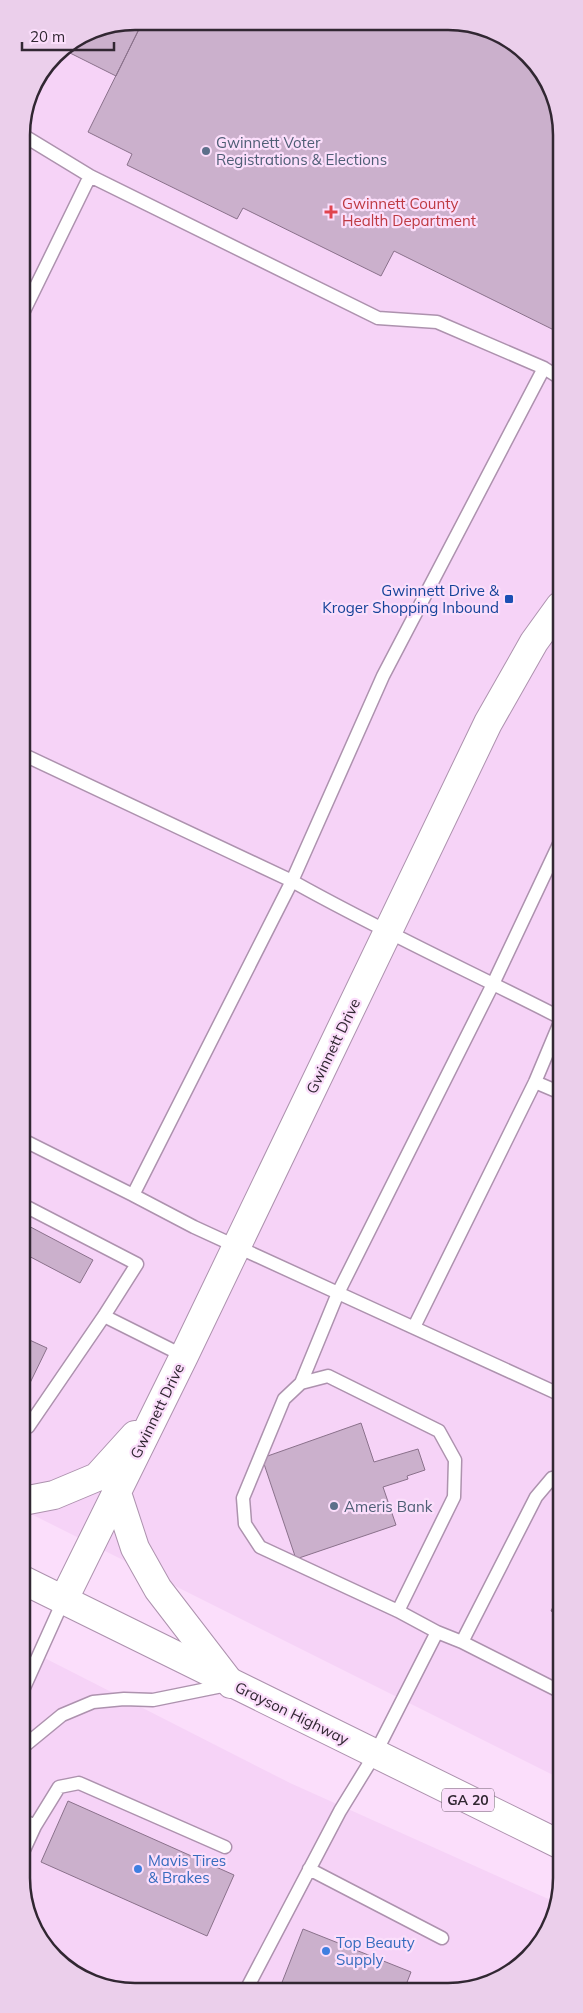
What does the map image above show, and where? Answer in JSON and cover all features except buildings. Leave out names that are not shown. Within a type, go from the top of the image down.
[{"type":"street","name":"Gwinnett Drive","points":[[64,1598],[184,1356],[488,723],[534,642],[553,616]]},
{"type":"street","points":[[30,1500],[54,1495],[97,1477],[158,1409]]},
{"type":"street","points":[[117,1493],[135,1548],[158,1589],[231,1684]]},
{"type":"street","name":"Grayson Highway","points":[[30,1583],[64,1598],[231,1684],[553,1841]]},
{"type":"lane","points":[[30,139],[90,176],[378,318],[437,322],[553,374]]},
{"type":"lane","points":[[30,299],[90,176]]},
{"type":"lane","points":[[133,1195],[292,881],[383,676],[544,368]]},
{"type":"lane","points":[[30,758],[292,881],[352,915],[553,1015]]},
{"type":"lane","points":[[553,857],[493,984],[338,1293],[301,1383],[284,1399],[243,1498],[245,1524],[260,1547],[398,1611],[553,1688]]},
{"type":"lane","points":[[414,1327],[535,1082],[553,1038]]},
{"type":"lane","points":[[535,1082],[553,1090]]},
{"type":"lane","points":[[30,1144],[236,1246],[553,1391]]},
{"type":"lane","points":[[30,1209],[138,1264],[30,1423]]},
{"type":"lane","points":[[104,1316],[184,1356]]},
{"type":"lane","points":[[301,1383],[328,1376],[439,1431],[455,1460],[454,1498],[398,1611]]},
{"type":"lane","points":[[462,1642],[536,1497],[553,1478]]},
{"type":"lane","points":[[30,1674],[64,1598]]},
{"type":"lane","points":[[250,1983],[340,1811],[375,1754],[437,1632]]},
{"type":"lane","points":[[30,1741],[62,1715],[93,1702],[124,1699],[153,1700],[231,1684]]},
{"type":"lane","points":[[30,1837],[59,1787],[79,1783],[225,1847]]},
{"type":"lane","points":[[30,1824],[35,1826]]},
{"type":"lane","points":[[309,1869],[442,1938]]},
{"type":"shaded area","points":[[135,30],[455,30],[469,32],[501,44],[522,61],[539,82],[551,114],[553,135],[553,1775],[30,1514],[30,128],[38,95],[44,82],[56,66],[76,48],[95,38],[114,32]]},
{"type":"shaded area","points":[[30,1651],[290,1783],[550,1900],[545,1918],[535,1937],[522,1952],[501,1969],[469,1981],[448,1983],[135,1983],[114,1981],[82,1969],[61,1952],[48,1937],[41,1925],[32,1899],[30,1885]]},
{"type":"place","name":"Gwinnett Voter Registrations & Elections","points":[[206,151]]},
{"type":"place","name":"Gwinnett County Health Department","points":[[331,212]]},
{"type":"place","name":"Gwinnett Drive & Kroger Shopping Inbound","points":[[509,599]]},
{"type":"place","name":"Ameris Bank","points":[[334,1506]]},
{"type":"place","name":"Mavis Tires & Brakes","points":[[138,1869]]},
{"type":"place","name":"Top Beauty Supply","points":[[326,1951]]}]
